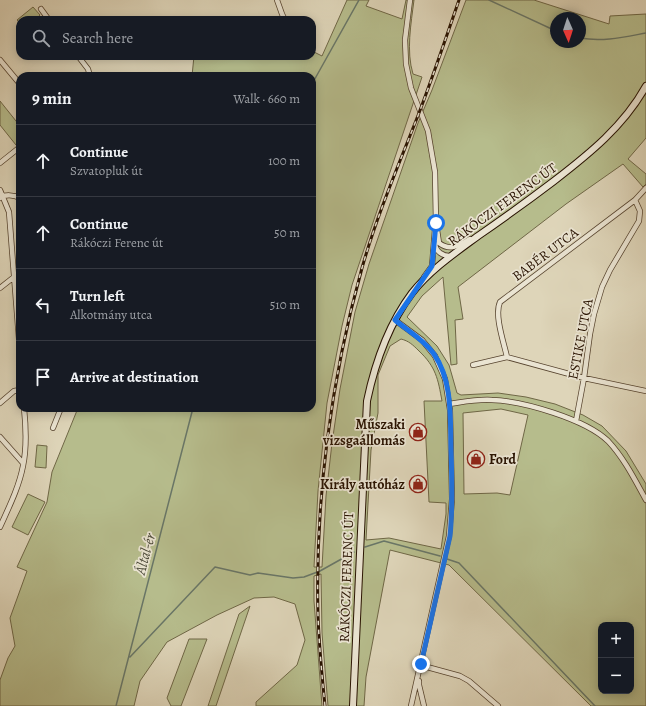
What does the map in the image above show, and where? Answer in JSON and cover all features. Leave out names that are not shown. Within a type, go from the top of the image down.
[{"type":"main road","name":"RÁKÓCZI FERENC ÚT","points":[[353,706],[367,401],[379,355],[395,320],[413,292],[447,256],[492,226],[592,151],[615,129],[646,86]]},
{"type":"street","points":[[277,0],[283,16]]},
{"type":"street","points":[[410,0],[405,40],[406,64],[411,88],[428,131],[435,172],[436,223],[439,243],[447,256]]},
{"type":"street","points":[[41,9],[46,16]]},
{"type":"street","points":[[0,60],[16,79]]},
{"type":"street","points":[[81,60],[89,72]]},
{"type":"street","points":[[0,163],[16,150]]},
{"type":"street","name":"BABÉR UTCA","points":[[507,357],[498,316],[500,302],[635,200],[646,188]]},
{"type":"street","points":[[0,190],[9,212],[16,288]]},
{"type":"street","points":[[2,197],[12,195],[16,196]]},
{"type":"street","name":"ESTIKE UTCA","points":[[576,421],[590,334],[602,287],[640,217],[639,208],[635,200]]},
{"type":"street","points":[[413,292],[432,266],[436,223]]},
{"type":"street","points":[[439,243],[446,248],[452,248],[492,226]]},
{"type":"street","points":[[434,239],[435,248],[447,256]]},
{"type":"street","points":[[0,288],[14,277]]},
{"type":"street","points":[[395,320],[422,340],[435,356],[444,375],[449,404],[452,499],[450,536],[411,706]]},
{"type":"street","points":[[473,364],[507,357],[584,378],[646,391]]},
{"type":"street","points":[[0,403],[16,391]]},
{"type":"street","points":[[449,404],[468,401],[492,400],[510,402],[526,405],[576,421],[594,430],[613,447],[646,500]]},
{"type":"street","points":[[0,527],[14,494],[23,463],[26,444],[24,412]]},
{"type":"street","points":[[53,428],[59,412]]},
{"type":"street","points":[[0,437],[23,463]]},
{"type":"street","points":[[0,516],[2,522]]},
{"type":"street","points":[[428,667],[445,671],[469,681],[498,706]]},
{"type":"street","points":[[419,671],[419,686],[424,706]]},
{"type":"green space","points":[[347,0],[369,0],[366,6],[402,19],[406,0],[414,0],[409,47],[413,74],[422,77],[352,285],[342,326],[327,403],[318,491],[314,567],[322,567],[326,496],[332,443],[340,389],[355,312],[369,264],[418,123],[466,0],[534,0],[572,12],[550,12],[550,48],[586,48],[586,17],[609,24],[610,16],[646,14],[646,138],[628,159],[646,174],[646,184],[643,187],[623,164],[566,204],[458,287],[463,319],[455,320],[457,364],[451,365],[443,277],[422,296],[407,317],[437,346],[449,365],[457,393],[461,395],[498,393],[526,397],[555,404],[583,415],[602,426],[626,451],[646,484],[646,706],[591,706],[449,565],[390,550],[366,677],[364,706],[328,706],[322,633],[321,574],[314,576],[314,601],[322,706],[256,706],[256,702],[297,665],[305,640],[295,604],[274,597],[254,598],[217,615],[167,642],[140,681],[134,706],[0,706],[0,680],[8,658],[15,646],[10,618],[27,571],[17,567],[47,502],[52,472],[76,412],[316,412],[316,72],[192,72],[194,60],[316,60],[316,53],[322,56]],"holes":[[[401,339],[413,345],[433,368],[442,401],[424,401],[429,502],[446,503],[441,549],[389,538],[366,540],[371,450],[378,413],[378,375],[390,346]],[[501,409],[528,415],[510,495],[497,493],[464,494],[463,413]]]},
{"type":"green space","points":[[33,7],[40,15],[39,16],[22,16]]},
{"type":"green space","points":[[0,101],[16,121],[16,145],[0,125]]},
{"type":"green space","points":[[37,445],[47,446],[46,468],[35,467]]},
{"type":"green space","points":[[28,494],[45,502],[28,535],[12,527]]},
{"type":"green space","points":[[250,606],[216,706],[208,706],[239,614]]},
{"type":"green space","points":[[189,639],[207,639],[181,706],[171,706],[167,698]]},
{"type":"waterway","name":"Által-ér","points":[[316,77],[359,0]]},
{"type":"waterway","points":[[489,0],[550,28]]},
{"type":"waterway","points":[[586,39],[605,39],[646,33]]},
{"type":"waterway","name":"Által-ér","points":[[116,706],[192,412]]},
{"type":"waterway","points":[[365,547],[384,541],[440,556]]},
{"type":"waterway","points":[[130,657],[215,567],[250,575],[258,573],[293,578],[304,577],[320,571],[354,552]]},
{"type":"waterway","points":[[447,559],[459,563],[595,706]]},
{"type":"railway","points":[[325,706],[318,615],[319,528],[327,440],[342,353],[351,310],[374,229],[424,99],[459,0]]},
{"type":"place","name":"Műszaki vizsgaállomás","points":[[418,432]]},
{"type":"place","name":"Ford","points":[[476,459]]},
{"type":"place","name":"Király autóház","points":[[418,484]]},
{"type":"route","points":[[421,664],[450,536],[452,499],[449,404],[444,375],[435,356],[422,340],[395,320],[432,266],[436,223]]}]
